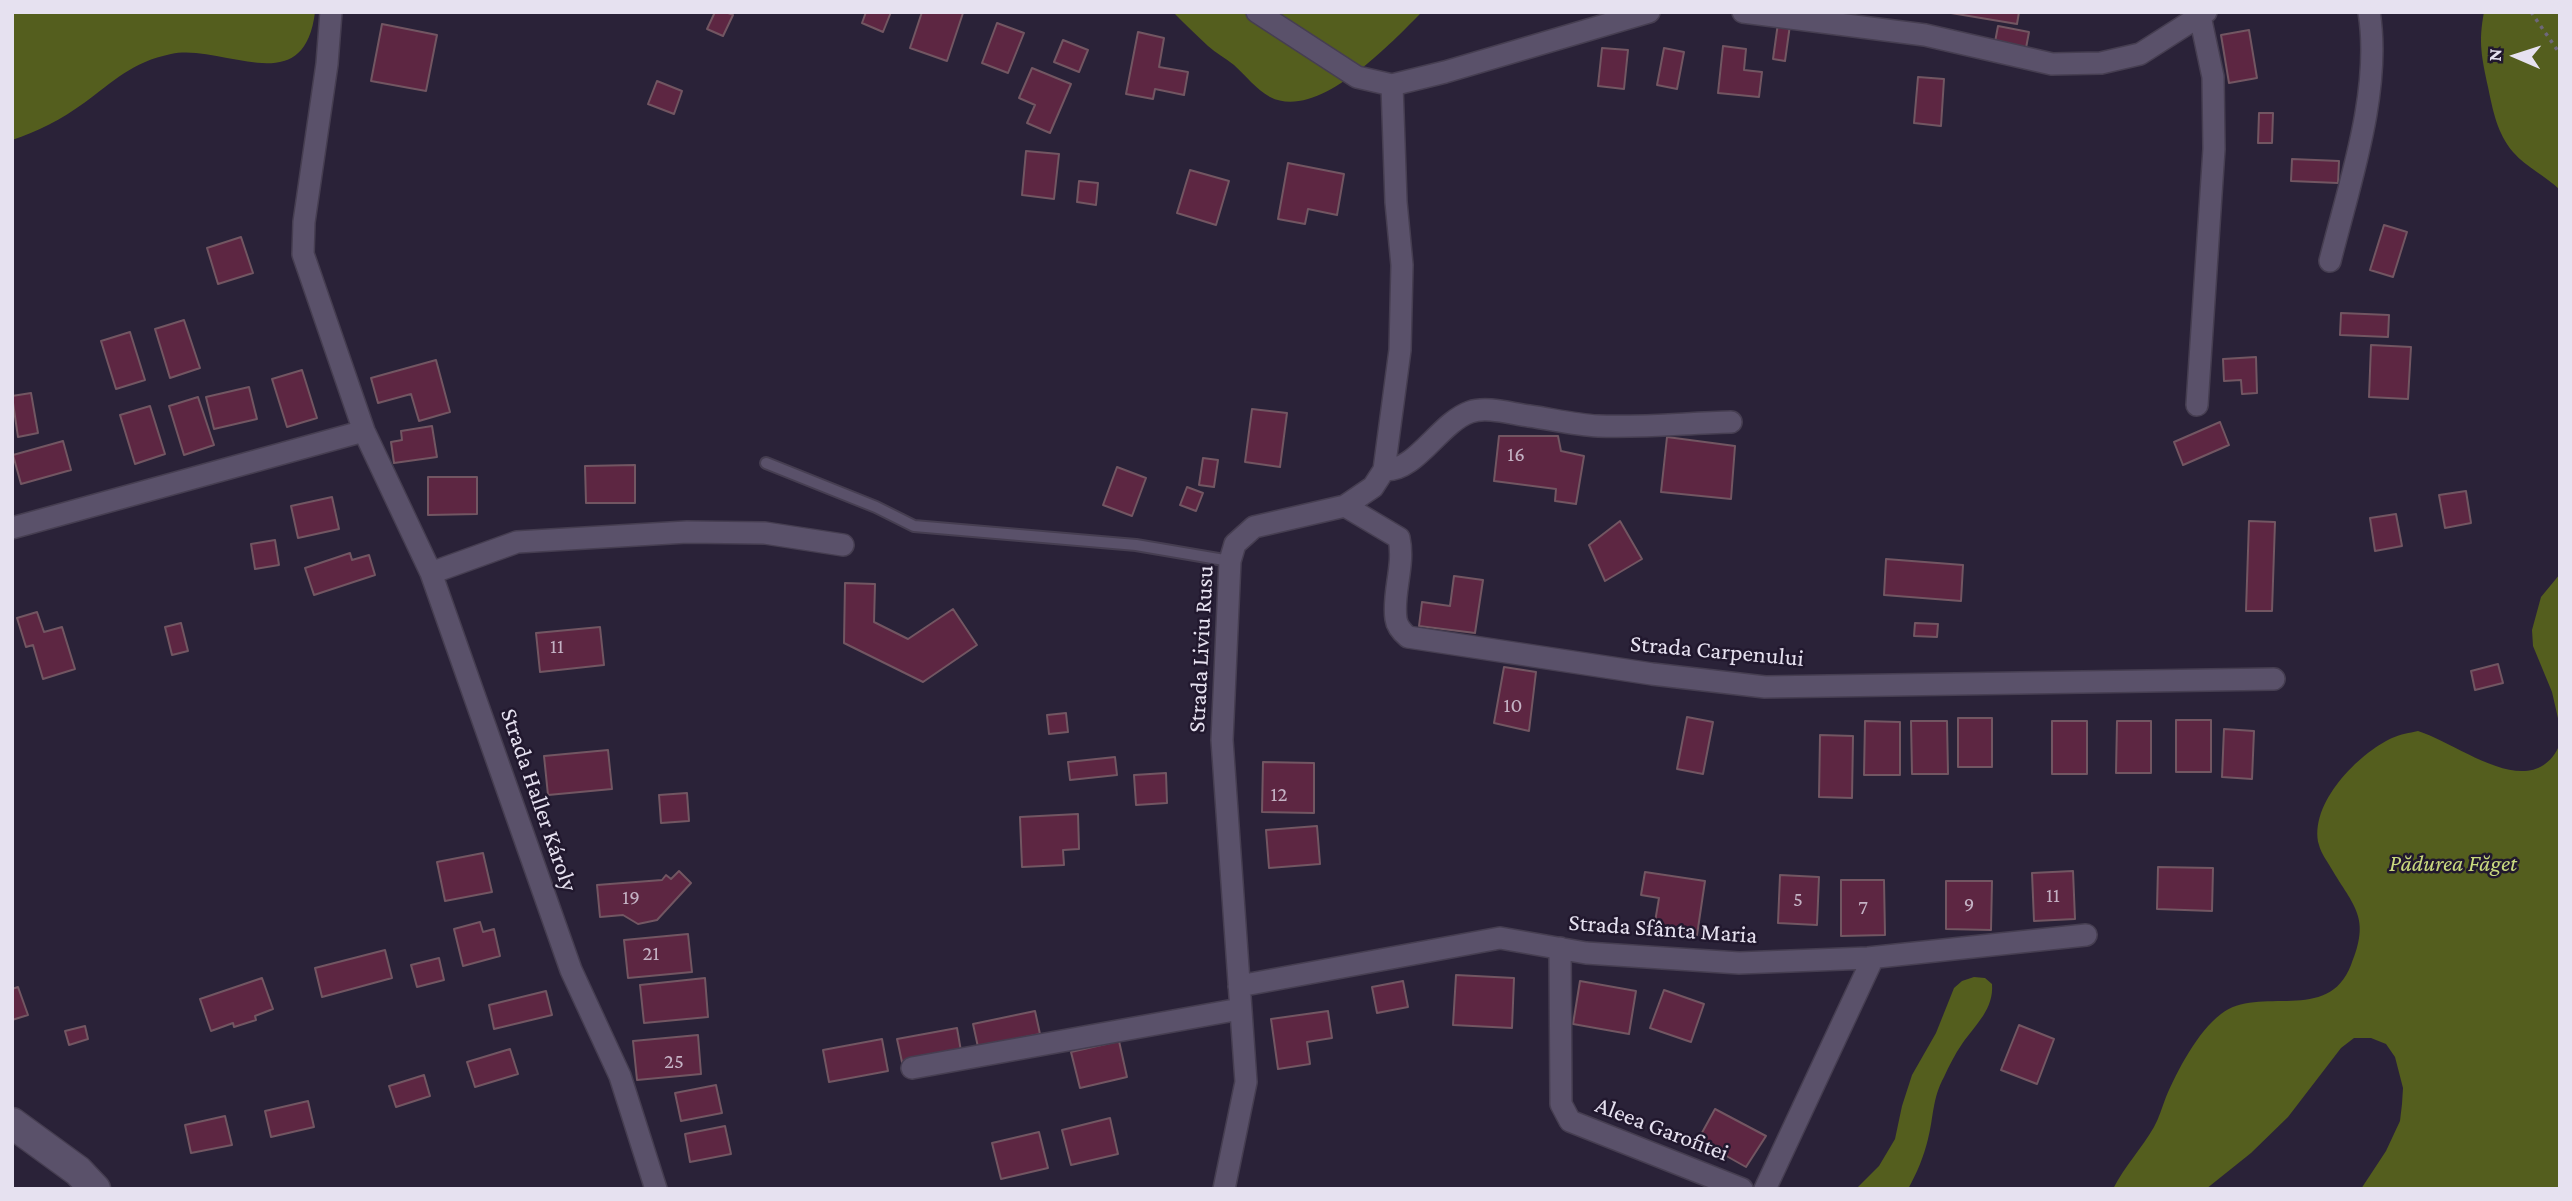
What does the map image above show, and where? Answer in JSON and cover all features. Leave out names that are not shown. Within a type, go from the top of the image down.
[{"type":"main road","points":[[12,1123],[78,1171],[95,1189]]},
{"type":"street","name":"Strada Haller Károly","points":[[331,12],[327,64],[304,222],[303,254],[364,431],[430,573],[571,970],[620,1076],[656,1189]]},
{"type":"street","points":[[1257,12],[1357,77],[1392,85],[1649,12]]},
{"type":"street","points":[[1743,12],[1926,35],[2052,64],[2101,63],[2140,54],[2203,14],[2213,78],[2214,149],[2197,405]]},
{"type":"street","points":[[2330,261],[2368,102],[2373,36],[2370,12]]},
{"type":"street","points":[[1392,85],[1401,277],[1400,350],[1384,470],[1398,470],[1406,465],[1440,432],[1472,411],[1502,412],[1597,426],[1731,422]]},
{"type":"street","points":[[12,528],[364,431]]},
{"type":"street","name":"Strada Liviu Rusu","points":[[1224,1189],[1246,1082],[1222,740],[1230,561],[1235,544],[1254,527],[1345,506],[1373,487],[1384,470]]},
{"type":"street","name":"Strada Carpenului","points":[[1345,506],[1399,538],[1402,551],[1396,618],[1400,630],[1408,637],[1653,674],[1765,687],[2274,679]]},
{"type":"street","points":[[430,573],[517,542],[687,531],[765,533],[843,545]]},
{"type":"street","name":"Strada Sfânta Maria","points":[[1239,986],[1500,938],[1586,953],[1740,963],[1873,958],[2086,935]]},
{"type":"street","name":"Aleea Garofitei","points":[[1560,948],[1561,1104],[1565,1115],[1570,1121],[1742,1189]]},
{"type":"street","points":[[1765,1189],[1873,958]]},
{"type":"street","points":[[912,1068],[1240,1009]]},
{"type":"lane","points":[[766,463],[876,507],[914,526],[1136,545],[1230,561]]},
{"type":"path","points":[[2531,12],[2560,54]]},
{"type":"green space","points":[[12,12],[315,12],[308,39],[295,55],[279,62],[259,63],[192,53],[157,57],[124,73],[58,120],[12,140]]},
{"type":"green space","points":[[1173,12],[1422,12],[1353,75],[1310,98],[1289,102],[1270,97],[1260,90]]},
{"type":"green space","points":[[2484,12],[2560,12],[2560,190],[2518,158],[2499,129],[2483,59],[2481,33]]},
{"type":"green space","points":[[2560,574],[2560,727],[2552,692],[2533,646],[2532,630],[2541,597]]},
{"type":"green space","name":"Pădurea Făget","points":[[2418,731],[2495,766],[2514,771],[2532,770],[2548,762],[2560,744],[2560,1189],[2361,1189],[2386,1151],[2400,1121],[2403,1088],[2395,1057],[2386,1044],[2371,1038],[2354,1038],[2341,1048],[2288,1117],[2251,1153],[2206,1189],[2113,1189],[2154,1127],[2189,1052],[2212,1021],[2237,1006],[2254,1002],[2310,999],[2326,994],[2340,983],[2357,949],[2360,923],[2353,903],[2320,848],[2318,829],[2321,813],[2339,782],[2365,755],[2392,738]]},
{"type":"green space","points":[[1974,977],[1985,978],[1992,984],[1990,1001],[1983,1016],[1957,1052],[1940,1085],[1924,1152],[1908,1189],[1856,1189],[1879,1166],[1895,1139],[1912,1075],[1936,1033],[1954,988],[1962,981]]},
{"type":"building","points":[[715,12],[733,15],[723,36],[707,29]]},
{"type":"building","points":[[866,12],[891,12],[883,32],[862,23]]},
{"type":"building","points":[[922,12],[963,13],[947,61],[910,48]]},
{"type":"building","points":[[1945,12],[2019,12],[2017,24]]},
{"type":"building","points":[[997,23],[1024,33],[1008,73],[982,63]]},
{"type":"building","points":[[1778,23],[1790,25],[1785,61],[1773,59]]},
{"type":"building","points":[[382,24],[437,35],[426,91],[371,81]]},
{"type":"building","points":[[1998,26],[2029,32],[2026,48],[1995,42]]},
{"type":"building","points":[[2249,30],[2257,78],[2229,83],[2221,35]]},
{"type":"building","points":[[1138,32],[1164,38],[1159,67],[1188,72],[1184,95],[1155,89],[1153,99],[1126,94]]},
{"type":"building","points":[[1063,40],[1088,50],[1079,72],[1054,62]]},
{"type":"building","points":[[1723,46],[1746,49],[1744,70],[1762,72],[1759,97],[1718,93]]},
{"type":"building","points":[[1602,48],[1628,50],[1624,89],[1598,86]]},
{"type":"building","points":[[1664,48],[1684,52],[1677,89],[1657,85]]},
{"type":"building","points":[[1032,68],[1071,84],[1050,133],[1027,123],[1035,105],[1019,98]]},
{"type":"building","points":[[1918,77],[1944,79],[1941,126],[1914,123]]},
{"type":"building","points":[[657,81],[682,91],[674,114],[648,104]]},
{"type":"building","points":[[2259,113],[2273,113],[2272,143],[2258,143]]},
{"type":"building","points":[[1026,151],[1059,154],[1054,199],[1022,195]]},
{"type":"building","points":[[2292,159],[2339,161],[2338,183],[2291,181]]},
{"type":"building","points":[[1288,163],[1344,174],[1337,215],[1308,209],[1305,224],[1278,219]]},
{"type":"building","points":[[1190,170],[1229,181],[1216,225],[1177,213]]},
{"type":"building","points":[[1079,181],[1098,183],[1096,205],[1077,202]]},
{"type":"building","points":[[2384,225],[2407,232],[2393,277],[2370,270]]},
{"type":"building","points":[[241,237],[253,273],[218,284],[207,248]]},
{"type":"building","points":[[2341,313],[2389,315],[2388,337],[2340,335]]},
{"type":"building","points":[[184,320],[200,368],[170,378],[155,329]]},
{"type":"building","points":[[130,332],[145,380],[116,389],[101,341]]},
{"type":"building","points":[[2371,345],[2411,347],[2408,399],[2369,397]]},
{"type":"building","points":[[2256,357],[2257,393],[2242,394],[2241,380],[2224,381],[2223,359]]},
{"type":"building","points":[[436,360],[450,412],[419,421],[411,394],[378,403],[371,378]]},
{"type":"building","points":[[302,370],[317,418],[287,427],[272,379]]},
{"type":"building","points":[[249,387],[257,419],[214,429],[206,397]]},
{"type":"building","points":[[31,393],[38,433],[18,437],[12,396]]},
{"type":"building","points":[[198,397],[214,445],[184,455],[169,406]]},
{"type":"building","points":[[150,406],[165,454],[135,464],[120,415]]},
{"type":"building","points":[[1252,409],[1287,413],[1280,467],[1245,462]]},
{"type":"building","points":[[2220,422],[2229,445],[2183,465],[2174,442]]},
{"type":"building","points":[[432,426],[437,457],[394,463],[391,442],[402,440],[401,431]]},
{"type":"building","points":[[1499,436],[1558,436],[1561,451],[1584,456],[1576,504],[1555,501],[1556,489],[1494,481]]},
{"type":"building","points":[[1667,437],[1735,446],[1731,499],[1661,492]]},
{"type":"building","points":[[63,441],[71,470],[21,484],[13,455]]},
{"type":"building","points":[[1203,458],[1218,460],[1214,487],[1199,485]]},
{"type":"building","points":[[635,465],[635,503],[586,503],[585,466]]},
{"type":"building","points":[[1117,467],[1146,478],[1132,516],[1103,505]]},
{"type":"building","points":[[428,477],[477,477],[477,514],[428,515]]},
{"type":"building","points":[[1187,487],[1203,493],[1196,511],[1180,505]]},
{"type":"building","points":[[2466,491],[2471,523],[2445,528],[2439,495]]},
{"type":"building","points":[[332,497],[339,529],[298,538],[291,506]]},
{"type":"building","points":[[2396,514],[2402,546],[2375,551],[2370,518]]},
{"type":"building","points":[[1620,521],[1642,559],[1605,581],[1589,545]]},
{"type":"building","points":[[2249,521],[2275,522],[2272,611],[2246,611]]},
{"type":"building","points":[[275,540],[279,565],[255,569],[251,544]]},
{"type":"building","points":[[350,553],[352,560],[369,555],[375,575],[314,595],[305,568]]},
{"type":"building","points":[[1886,559],[1963,565],[1961,601],[1884,595]]},
{"type":"building","points":[[1454,576],[1483,580],[1475,633],[1419,626],[1422,602],[1450,606]]},
{"type":"building","points":[[845,583],[875,584],[874,622],[908,639],[953,609],[977,645],[923,682],[844,643]]},
{"type":"building","points":[[37,612],[44,632],[62,627],[75,669],[43,679],[33,645],[26,647],[17,618]]},
{"type":"building","points":[[181,623],[188,651],[172,655],[165,627]]},
{"type":"building","points":[[1915,623],[1938,624],[1937,637],[1914,636]]},
{"type":"building","points":[[600,627],[604,665],[540,672],[536,633]]},
{"type":"building","points":[[2498,664],[2503,683],[2475,690],[2471,671]]},
{"type":"building","points":[[1504,667],[1536,672],[1529,731],[1494,723]]},
{"type":"building","points":[[1066,713],[1068,732],[1049,734],[1047,715]]},
{"type":"building","points":[[1687,717],[1713,722],[1703,774],[1677,769]]},
{"type":"building","points":[[1958,718],[1992,718],[1992,767],[1958,767]]},
{"type":"building","points":[[2176,720],[2211,720],[2211,772],[2176,772]]},
{"type":"building","points":[[1865,721],[1900,722],[1900,775],[1864,775]]},
{"type":"building","points":[[1911,721],[1947,721],[1948,774],[1912,774]]},
{"type":"building","points":[[2052,721],[2087,721],[2087,774],[2052,774]]},
{"type":"building","points":[[2117,721],[2151,721],[2151,773],[2116,773]]},
{"type":"building","points":[[2224,729],[2254,731],[2252,779],[2222,777]]},
{"type":"building","points":[[1820,735],[1853,736],[1852,798],[1819,797]]},
{"type":"building","points":[[608,750],[612,789],[548,795],[544,756]]},
{"type":"building","points":[[1115,757],[1117,775],[1070,780],[1068,762]]},
{"type":"building","points":[[1263,762],[1314,763],[1314,813],[1262,812]]},
{"type":"building","points":[[1166,773],[1167,803],[1136,805],[1134,775]]},
{"type":"building","points":[[687,793],[689,821],[661,823],[659,795]]},
{"type":"building","points":[[1078,814],[1079,849],[1063,850],[1064,865],[1022,867],[1020,817]]},
{"type":"building","points":[[1317,826],[1320,864],[1269,868],[1266,830]]},
{"type":"building","points":[[483,853],[492,892],[445,901],[437,862]]},
{"type":"building","points":[[2158,867],[2213,868],[2212,911],[2157,909]]},
{"type":"building","points":[[679,871],[691,883],[657,920],[638,924],[623,915],[600,917],[597,885],[662,880],[666,875],[671,879]]},
{"type":"building","points":[[2073,871],[2075,919],[2034,921],[2032,873]]},
{"type":"building","points":[[1645,872],[1705,881],[1697,935],[1654,928],[1659,898],[1641,895]]},
{"type":"building","points":[[1780,875],[1819,877],[1817,925],[1778,923]]},
{"type":"building","points":[[1841,880],[1884,880],[1885,935],[1841,936]]},
{"type":"building","points":[[1946,881],[1992,881],[1991,930],[1946,929]]},
{"type":"building","points":[[480,922],[483,932],[494,929],[500,956],[463,966],[454,929]]},
{"type":"building","points":[[688,934],[692,972],[628,978],[624,940]]},
{"type":"building","points":[[385,950],[392,978],[322,997],[315,968]]},
{"type":"building","points":[[439,958],[444,980],[417,987],[411,965]]},
{"type":"building","points":[[1456,975],[1514,978],[1512,1028],[1453,1025]]},
{"type":"building","points":[[262,978],[273,1009],[255,1016],[256,1020],[234,1027],[233,1023],[211,1031],[200,999]]},
{"type":"building","points":[[705,978],[708,1017],[644,1023],[640,985]]},
{"type":"building","points":[[1403,981],[1408,1007],[1377,1013],[1372,987]]},
{"type":"building","points":[[1580,981],[1636,991],[1629,1034],[1573,1024]]},
{"type":"building","points":[[18,987],[28,1015],[12,1020],[12,989]]},
{"type":"building","points":[[1664,990],[1704,1004],[1691,1042],[1650,1028]]},
{"type":"building","points":[[546,991],[552,1015],[494,1029],[489,1005]]},
{"type":"building","points":[[1035,1011],[1040,1034],[978,1047],[973,1024]]},
{"type":"building","points":[[1328,1011],[1332,1038],[1307,1042],[1310,1064],[1278,1069],[1271,1019]]},
{"type":"building","points":[[2019,1025],[2054,1039],[2037,1084],[2001,1070]]},
{"type":"building","points":[[85,1026],[88,1039],[69,1045],[65,1031]]},
{"type":"building","points":[[957,1028],[961,1051],[902,1062],[897,1039]]},
{"type":"building","points":[[698,1035],[701,1074],[637,1080],[633,1041]]},
{"type":"building","points":[[882,1039],[888,1071],[829,1082],[823,1050]]},
{"type":"building","points":[[1119,1041],[1127,1077],[1080,1088],[1071,1052]]},
{"type":"building","points":[[510,1049],[518,1074],[475,1087],[467,1062]]},
{"type":"building","points":[[424,1075],[430,1096],[396,1107],[389,1086]]},
{"type":"building","points":[[716,1085],[722,1113],[681,1121],[675,1093]]},
{"type":"building","points":[[308,1101],[314,1127],[271,1137],[265,1111]]},
{"type":"building","points":[[1715,1109],[1766,1136],[1746,1167],[1698,1140]]},
{"type":"building","points":[[225,1116],[232,1145],[191,1153],[185,1125]]},
{"type":"building","points":[[1110,1118],[1118,1154],[1071,1165],[1062,1130]]},
{"type":"building","points":[[725,1126],[731,1154],[690,1162],[685,1134]]},
{"type":"building","points":[[1039,1132],[1048,1168],[1001,1179],[992,1143]]}]
